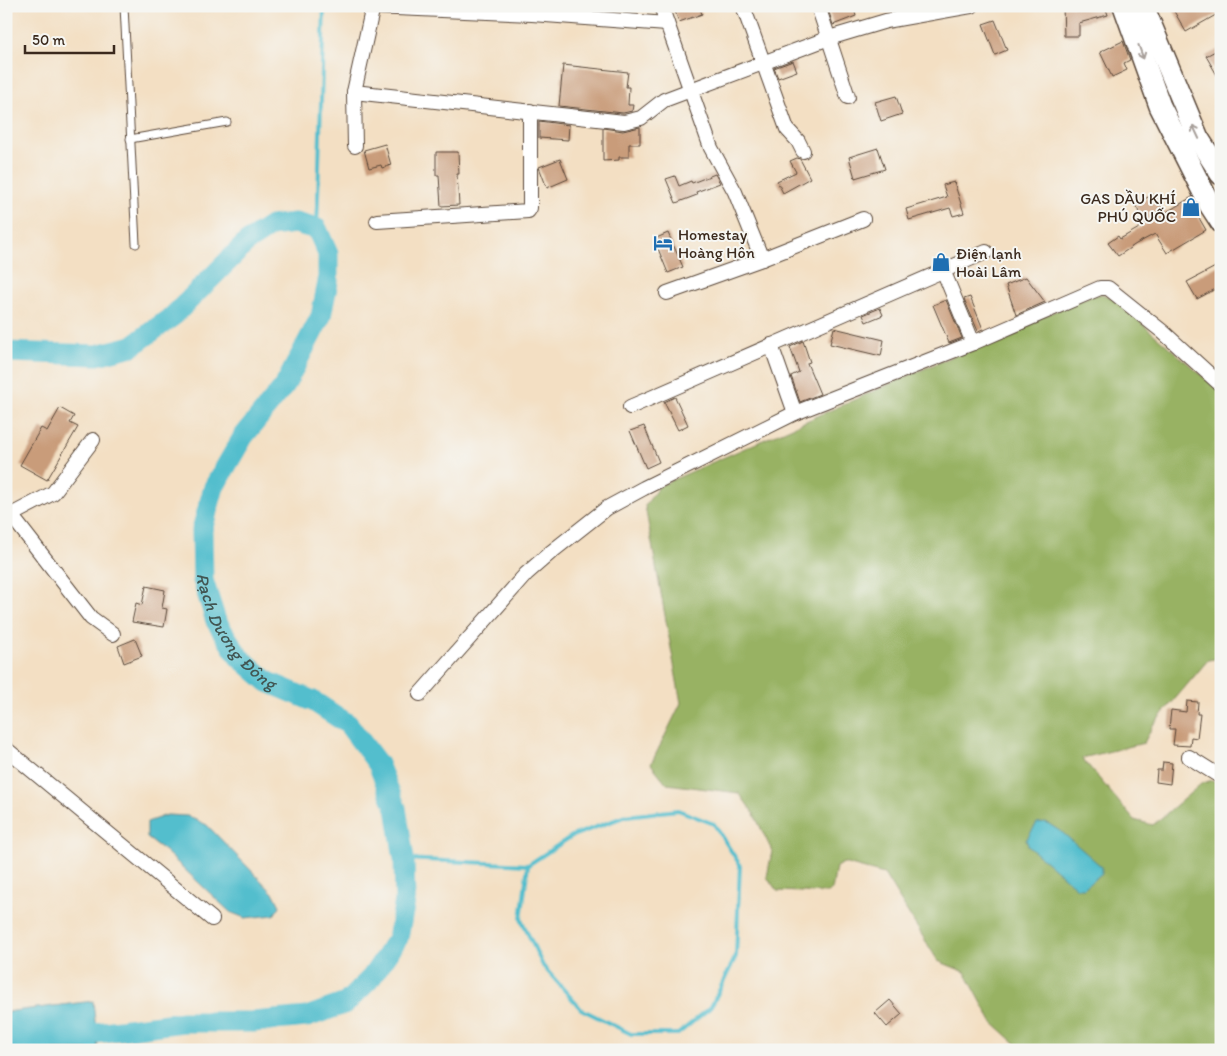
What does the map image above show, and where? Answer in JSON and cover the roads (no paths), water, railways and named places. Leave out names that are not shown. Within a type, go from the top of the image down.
[{"type":"main road","points":[[1124,6],[1160,106],[1221,222]]},
{"type":"main road","points":[[1143,6],[1198,138],[1221,174]]},
{"type":"street","points":[[661,6],[711,148],[735,192],[762,259]]},
{"type":"street","points":[[742,6],[787,129],[798,141],[803,151]]},
{"type":"street","points":[[818,6],[848,97]]},
{"type":"street","points":[[354,92],[624,122],[641,118],[664,100],[828,38],[886,21],[971,6]]},
{"type":"street","points":[[355,146],[354,92],[373,7],[532,10],[667,24]]},
{"type":"street","points":[[378,222],[528,211],[530,208],[530,111]]},
{"type":"street","points":[[667,293],[762,259],[863,219]]},
{"type":"street","points":[[630,407],[986,252]]},
{"type":"street","points":[[943,270],[973,343]]},
{"type":"street","points":[[420,694],[526,574],[607,508],[795,413],[973,343],[1100,288],[1108,288],[1163,332],[1221,385]]},
{"type":"street","points":[[770,345],[795,413]]},
{"type":"street","points":[[93,440],[53,493],[8,518],[91,618],[113,634]]},
{"type":"street","points":[[6,749],[212,919]]},
{"type":"street","points":[[1188,757],[1221,777]]},
{"type":"lane","points":[[124,6],[136,244]]},
{"type":"lane","points":[[130,139],[226,122]]},
{"type":"water","points":[[167,815],[187,816],[207,825],[274,894],[280,906],[274,915],[245,918],[230,912],[165,851],[147,838],[147,822]]},
{"type":"water","points":[[1046,822],[1063,833],[1102,867],[1102,873],[1084,888],[1077,888],[1029,847],[1026,840],[1037,823]]},
{"type":"water","points":[[93,1001],[98,1050],[6,1050],[6,1012]]},
{"type":"waterway","points":[[317,229],[324,6]]},
{"type":"waterway","name":"Rạch Dương Đông","points":[[6,352],[97,355],[132,346],[173,316],[248,241],[271,226],[295,223],[317,229],[328,254],[328,282],[321,316],[285,385],[243,437],[214,487],[202,530],[203,580],[216,621],[239,657],[268,682],[313,701],[348,724],[378,764],[396,808],[404,859],[405,901],[398,938],[371,978],[346,1003],[307,1017],[253,1022],[183,1022],[96,1033],[68,1039]]},
{"type":"waterway","points":[[404,859],[528,865],[572,836],[626,816],[678,810],[714,824],[740,865],[736,956],[711,1007],[678,1034],[631,1034],[581,1009],[543,966],[521,919],[528,865]]},
{"type":"place","name":"GAS DẦU KHÍ PHÚ QUỐC","points":[[1191,207]]},
{"type":"place","name":"Homestay Hoàng Hôn","points":[[663,243]]},
{"type":"place","name":"Điện lạnh Hoài Lâm","points":[[941,262]]}]
